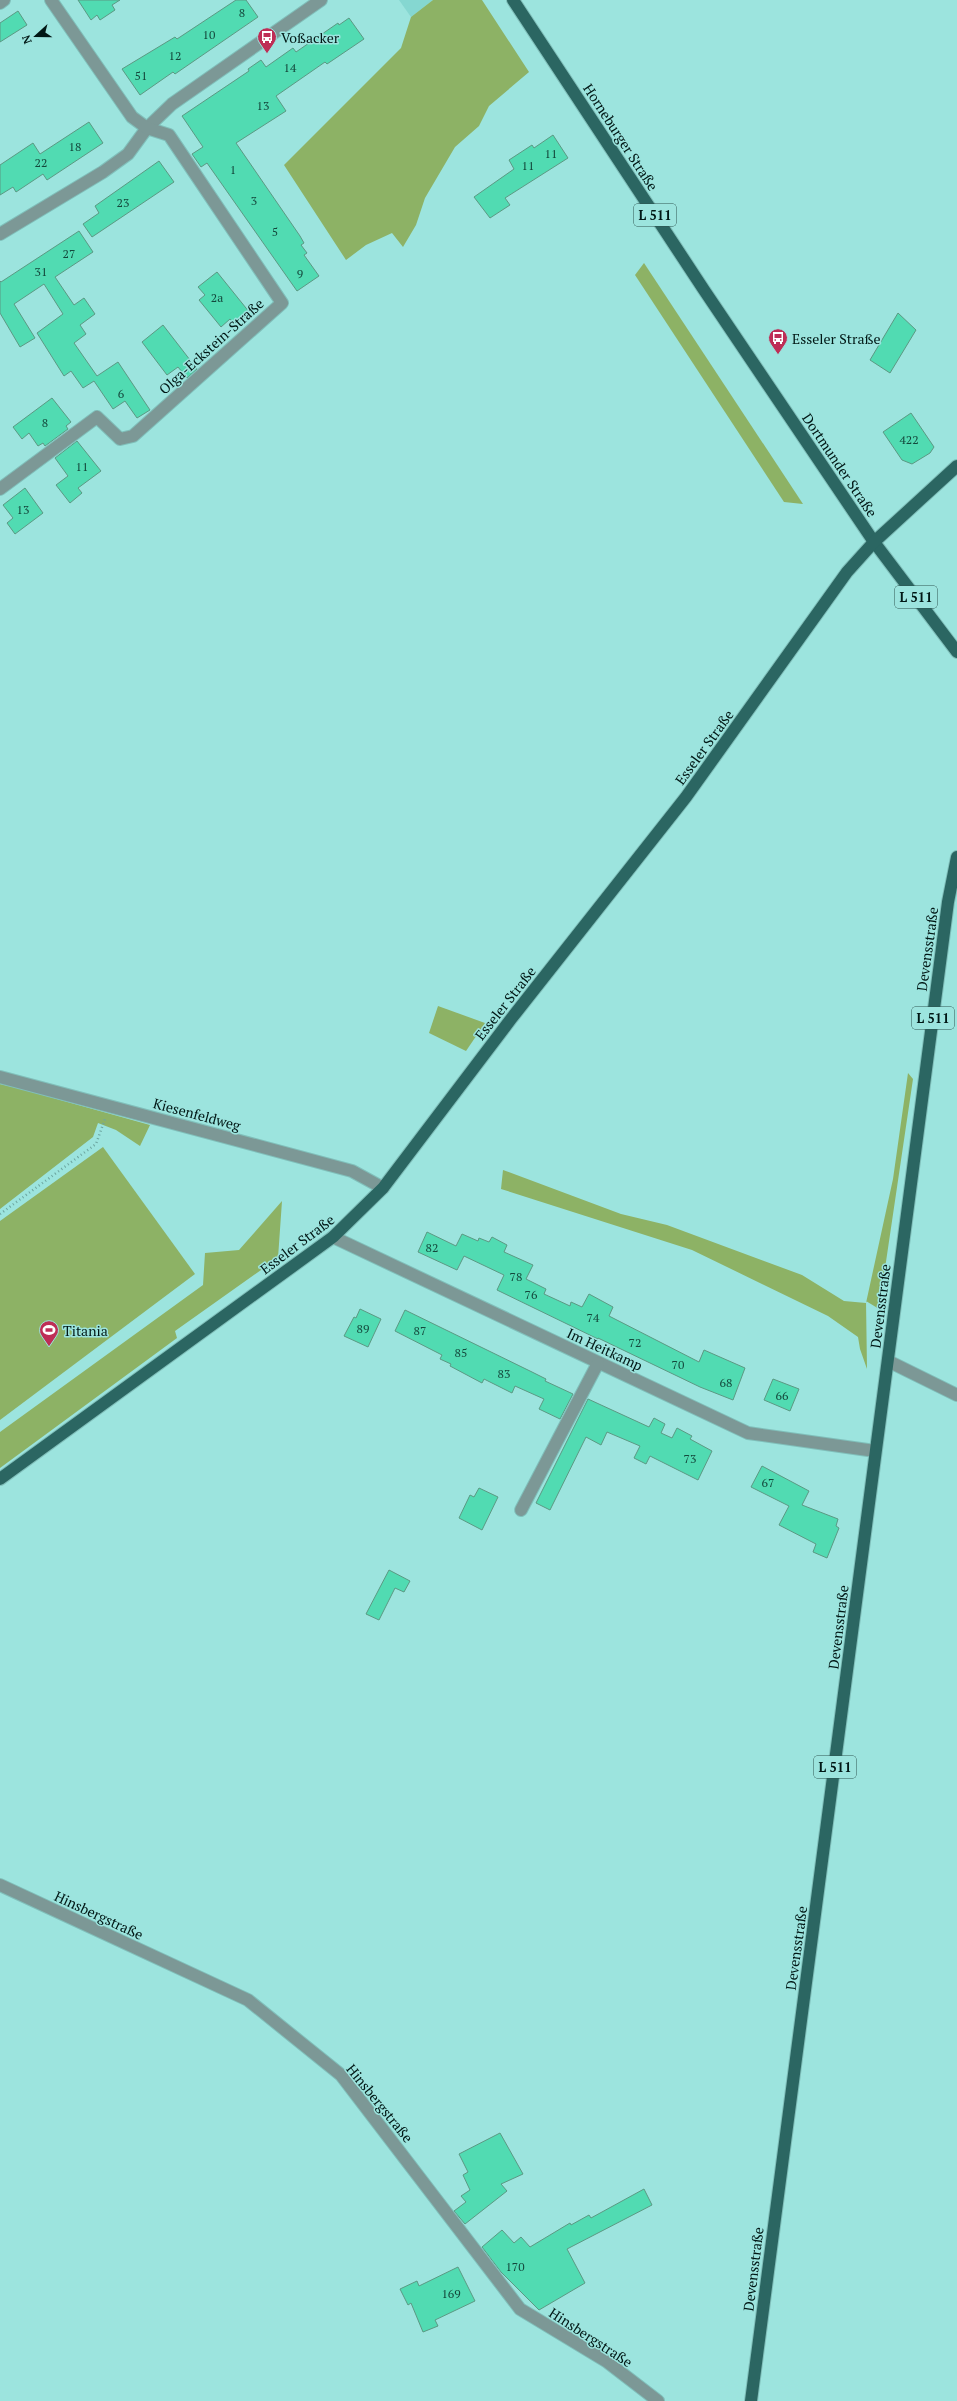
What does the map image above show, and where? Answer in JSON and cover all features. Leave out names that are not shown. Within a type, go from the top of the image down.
[{"type":"main road","name":"Horneburger Straße","points":[[513,0],[704,290]]},
{"type":"main road","name":"Dortmunder Straße","points":[[704,290],[874,542],[957,652]]},
{"type":"main road","name":"Esseler Straße","points":[[0,1479],[333,1238],[383,1188],[516,1013],[686,797],[848,572],[874,542],[957,466]]},
{"type":"main road","name":"Devensstraße","points":[[751,2401],[948,902],[957,857]]},
{"type":"street","points":[[0,3],[4,0]]},
{"type":"street","points":[[52,0],[132,117],[146,128]]},
{"type":"street","points":[[0,234],[116,163],[128,154],[146,128],[172,104],[321,0]]},
{"type":"street","name":"Olga-Eckstein-Straße","points":[[0,489],[97,417],[120,439],[133,436],[282,303],[169,135],[146,128]]},
{"type":"street","name":"Kiesenfeldweg","points":[[0,1077],[352,1171],[383,1188]]},
{"type":"street","name":"Im Heitkamp","points":[[333,1238],[748,1433],[875,1451]]},
{"type":"street","points":[[888,1361],[957,1395]]},
{"type":"street","points":[[520,1510],[598,1363]]},
{"type":"street","name":"Hinsbergstraße","points":[[0,1885],[248,2000],[341,2075],[520,2309],[606,2361],[658,2401]]},
{"type":"path","points":[[0,1214],[96,1144],[110,1106]]},
{"type":"shaded area","points":[[399,0],[433,0],[411,17]]},
{"type":"green space","points":[[433,0],[482,0],[529,72],[489,106],[479,126],[455,147],[425,198],[416,225],[403,247],[392,233],[366,245],[346,260],[284,165],[401,48],[411,17]]},
{"type":"green space","points":[[644,263],[803,504],[784,502],[635,275]]},
{"type":"green space","points":[[438,1006],[485,1023],[466,1051],[429,1033]]},
{"type":"green space","points":[[908,1073],[913,1079],[879,1309],[866,1301],[893,1179]]},
{"type":"green space","points":[[0,1084],[150,1125],[140,1146],[116,1130],[98,1123],[93,1137],[0,1209]]},
{"type":"green space","name":"Titania","points":[[103,1147],[195,1274],[0,1420],[0,1221]]},
{"type":"green space","points":[[503,1170],[621,1214],[667,1225],[802,1275],[844,1301],[866,1303],[867,1369],[860,1349],[858,1337],[828,1316],[692,1250],[501,1189]]},
{"type":"green space","points":[[282,1201],[278,1258],[175,1331],[177,1338],[0,1468],[0,1432],[203,1285],[205,1253],[239,1250]]},
{"type":"building","points":[[78,0],[120,0],[112,5],[115,10],[100,20],[97,15],[91,20]]},
{"type":"building","points":[[236,0],[246,0],[258,17],[175,74],[173,72],[140,95],[122,69],[175,37],[177,39]]},
{"type":"building","points":[[18,11],[27,25],[0,42],[0,23]]},
{"type":"building","points":[[349,18],[364,39],[327,64],[325,62],[276,96],[286,111],[236,143],[300,236],[304,243],[301,245],[307,253],[304,255],[319,276],[297,291],[207,163],[201,167],[192,154],[203,147],[182,116],[249,71],[248,69],[261,60],[266,67],[293,48],[296,52],[338,23],[339,25]]},
{"type":"building","points":[[89,122],[103,143],[47,180],[43,174],[16,192],[13,187],[0,195],[0,165],[33,143],[40,154]]},
{"type":"building","points":[[553,135],[568,158],[505,198],[510,205],[490,218],[474,197],[514,169],[509,160],[532,145],[534,148]]},
{"type":"building","points":[[159,161],[174,182],[92,237],[83,224],[99,213],[95,206]]},
{"type":"building","points":[[79,231],[93,252],[55,277],[74,305],[84,298],[95,314],[80,325],[86,334],[74,343],[97,376],[118,362],[150,410],[137,418],[125,401],[113,409],[94,381],[83,388],[71,371],[64,376],[37,333],[63,314],[44,284],[14,304],[35,338],[20,347],[0,313],[0,281],[1,282]]},
{"type":"building","points":[[217,272],[250,313],[235,325],[230,319],[221,327],[199,300],[205,295],[198,287]]},
{"type":"building","points":[[898,313],[916,330],[890,373],[870,360]]},
{"type":"building","points":[[163,325],[197,369],[187,378],[178,367],[167,375],[142,342]]},
{"type":"building","points":[[52,398],[71,422],[66,426],[68,429],[45,446],[43,443],[38,446],[29,433],[22,439],[13,427]]},
{"type":"building","points":[[911,413],[934,447],[930,453],[912,464],[902,460],[883,432]]},
{"type":"building","points":[[77,441],[101,471],[78,488],[82,493],[70,503],[56,485],[68,476],[55,458]]},
{"type":"building","points":[[25,488],[43,513],[15,534],[7,523],[13,518],[3,505]]},
{"type":"building","points":[[427,1232],[456,1246],[462,1234],[478,1241],[479,1238],[489,1242],[492,1237],[507,1245],[504,1252],[533,1265],[526,1279],[546,1289],[544,1294],[570,1306],[571,1302],[582,1307],[589,1294],[613,1307],[609,1316],[699,1362],[704,1350],[745,1368],[733,1400],[700,1387],[497,1290],[504,1275],[464,1256],[457,1270],[418,1252]]},
{"type":"building","points":[[360,1309],[381,1319],[368,1347],[344,1336]]},
{"type":"building","points":[[405,1310],[546,1379],[545,1381],[573,1394],[560,1419],[539,1409],[544,1399],[515,1386],[512,1393],[484,1379],[482,1383],[440,1359],[442,1355],[395,1331]]},
{"type":"building","points":[[773,1379],[799,1389],[790,1411],[764,1400]]},
{"type":"building","points":[[588,1399],[649,1427],[654,1418],[665,1424],[661,1433],[672,1438],[677,1428],[692,1436],[690,1439],[712,1451],[698,1480],[650,1456],[646,1464],[634,1458],[640,1446],[607,1432],[601,1445],[586,1437],[550,1510],[536,1503]]},
{"type":"building","points":[[762,1466],[809,1491],[802,1505],[838,1519],[836,1526],[839,1528],[827,1558],[813,1552],[816,1544],[779,1525],[789,1506],[751,1487]]},
{"type":"building","points":[[479,1488],[498,1497],[482,1530],[459,1518],[470,1495],[474,1497]]},
{"type":"building","points":[[389,1570],[410,1581],[404,1592],[395,1588],[379,1620],[366,1614]]},
{"type":"building","points":[[500,2133],[523,2174],[501,2184],[507,2191],[465,2224],[454,2211],[466,2202],[461,2196],[470,2190],[463,2175],[468,2172],[459,2154]]},
{"type":"building","points":[[644,2189],[652,2205],[567,2249],[585,2283],[539,2310],[501,2272],[482,2247],[502,2230],[514,2243],[521,2237],[530,2247],[570,2223],[571,2225],[589,2215],[591,2218]]},
{"type":"building","points":[[458,2267],[475,2301],[435,2320],[438,2326],[423,2332],[411,2303],[408,2305],[400,2289],[417,2281],[419,2286]]},
{"type":"place","name":"Voßacker","points":[[267,54]]},
{"type":"place","name":"Esseler Straße","points":[[778,355]]},
{"type":"place","name":"Titania","points":[[49,1347]]}]
